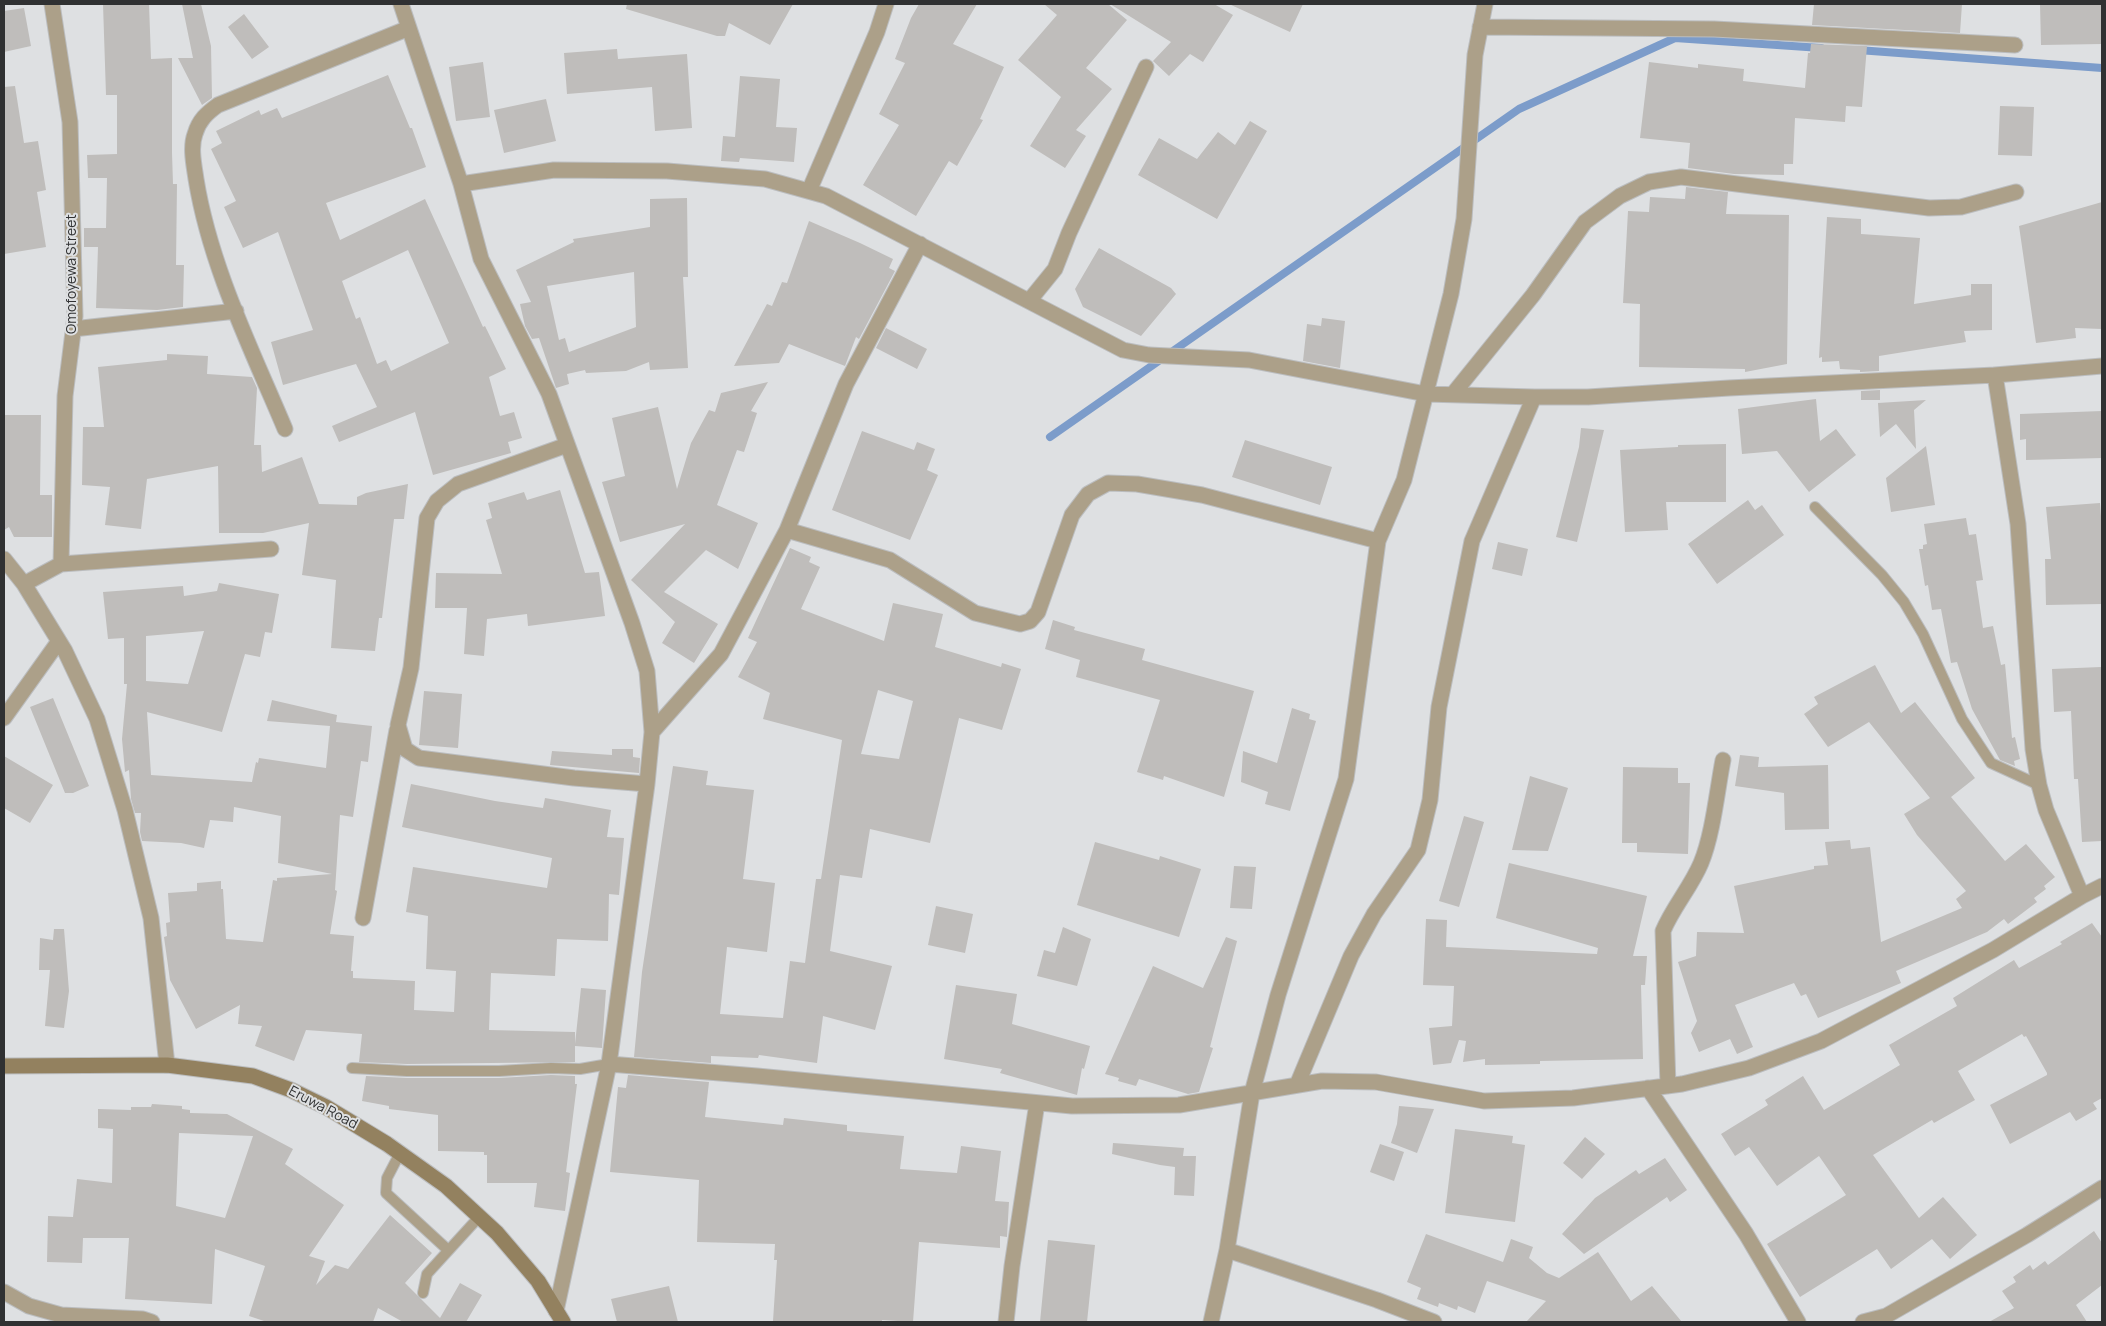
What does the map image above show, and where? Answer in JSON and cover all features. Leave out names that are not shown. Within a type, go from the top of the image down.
[{"type":"main road","name":"Eruwa Road","points":[[4,1066],[167,1065],[253,1076],[291,1090],[326,1107],[400,1153],[446,1186],[496,1233],[538,1281],[555,1315]]},
{"type":"street","name":"Omofoyewa Street","points":[[52,4],[70,122],[75,316],[65,396],[61,564]]},
{"type":"street","points":[[401,4],[462,184],[481,259],[549,394],[632,623],[647,671],[652,732],[647,784],[610,1064],[555,1315]]},
{"type":"street","points":[[808,191],[876,32],[886,4]]},
{"type":"street","points":[[1211,1322],[1227,1250],[1252,1093],[1278,996],[1346,779],[1378,541],[1404,480],[1451,294],[1464,219],[1475,55],[1484,4]]},
{"type":"street","points":[[1480,27],[1714,29],[2015,46]]},
{"type":"street","points":[[285,429],[236,311],[202,215],[193,157],[194,135],[203,117],[218,104],[409,28]]},
{"type":"street","points":[[1029,301],[1055,269],[1069,233],[1146,68]]},
{"type":"street","points":[[462,184],[554,170],[667,170],[765,179],[826,196],[1123,350],[1149,356],[1249,360],[1426,394],[1588,397],[1995,375],[2102,366]]},
{"type":"street","points":[[1453,394],[1533,295],[1585,222],[1620,196],[1649,182],[1681,177],[1930,208],[1961,207],[2016,192]]},
{"type":"street","points":[[652,732],[721,654],[787,530],[846,384],[920,244]]},
{"type":"street","points":[[73,329],[236,311]]},
{"type":"street","points":[[1995,375],[2018,524],[2033,749],[2039,785],[2046,810],[2082,896]]},
{"type":"street","points":[[1296,1086],[1351,956],[1374,914],[1418,850],[1430,800],[1440,707],[1472,541],[1534,397]]},
{"type":"street","points":[[363,918],[398,725],[411,668],[428,518],[437,501],[458,484],[567,445]]},
{"type":"street","points":[[787,530],[890,560],[975,613],[1020,624],[1030,621],[1038,612],[1072,515],[1088,494],[1108,483],[1137,484],[1202,495],[1378,541]]},
{"type":"street","points":[[24,584],[61,564],[271,548]]},
{"type":"street","points":[[4,559],[24,584],[59,642],[97,719],[125,810],[151,918],[167,1065]]},
{"type":"street","points":[[4,718],[59,642]]},
{"type":"street","points":[[398,725],[405,749],[419,758],[574,778],[647,784]]},
{"type":"street","points":[[1668,1086],[1663,930],[1700,865],[1706,850],[1722,760]]},
{"type":"street","points":[[610,1064],[1072,1106],[1179,1105],[1322,1081],[1376,1082],[1484,1101],[1572,1098],[1668,1086],[1749,1068],[1821,1041],[1993,950],[2082,896],[2102,886]]},
{"type":"street","points":[[1648,1088],[1746,1234],[1798,1322]]},
{"type":"street","points":[[1006,1322],[1037,1103]]},
{"type":"street","points":[[1863,1322],[1886,1316],[2027,1235],[2102,1188]]},
{"type":"street","points":[[1227,1250],[1377,1300],[1434,1322]]},
{"type":"street","points":[[4,1292],[29,1306],[61,1315],[143,1319],[152,1322]]},
{"type":"lane","points":[[1815,507],[1882,575],[1904,602],[1923,634],[1962,719],[1991,762],[2039,785]]},
{"type":"lane","points":[[352,1068],[407,1071],[499,1071],[551,1068],[580,1069],[610,1064]]},
{"type":"lane","points":[[400,1153],[387,1178],[386,1192],[448,1250]]},
{"type":"lane","points":[[423,1293],[427,1274],[479,1217]]},
{"type":"building","points":[[103,4],[149,4],[151,59],[172,58],[173,184],[177,184],[176,265],[184,265],[183,307],[157,310],[96,308],[98,247],[84,247],[84,228],[106,228],[107,178],[88,178],[87,155],[117,154],[117,95],[106,95]]},
{"type":"building","points":[[182,4],[201,4],[211,46],[212,98],[202,105],[178,58],[193,58]]},
{"type":"building","points":[[627,4],[793,4],[770,45],[729,23],[725,36],[717,36],[626,9]]},
{"type":"building","points":[[919,4],[977,4],[953,44],[1004,67],[980,119],[983,120],[957,166],[949,161],[916,216],[863,185],[899,125],[879,114],[905,63],[895,59],[911,18]]},
{"type":"building","points":[[1044,4],[1108,4],[1127,20],[1086,68],[1112,89],[1076,130],[1086,136],[1065,168],[1030,146],[1061,97],[1018,60],[1057,15]]},
{"type":"building","points":[[1110,4],[1214,4],[1233,15],[1203,62],[1190,54],[1169,76],[1153,61],[1171,42]]},
{"type":"building","points":[[1229,4],[1303,4],[1290,32]]},
{"type":"building","points":[[1814,4],[1962,4],[1960,33],[1812,25]]},
{"type":"building","points":[[2040,4],[2102,4],[2102,44],[2041,45]]},
{"type":"building","points":[[24,8],[31,46],[4,52],[4,11]]},
{"type":"building","points":[[244,14],[269,47],[252,59],[228,27]]},
{"type":"building","points":[[1811,44],[1867,46],[1862,107],[1846,106],[1845,122],[1795,118],[1793,164],[1784,164],[1784,175],[1734,174],[1688,168],[1690,143],[1640,138],[1649,62],[1698,68],[1698,64],[1744,69],[1743,81],[1805,88],[1808,53],[1810,53]]},
{"type":"building","points":[[617,49],[618,59],[687,54],[692,128],[655,131],[652,87],[567,94],[564,53]]},
{"type":"building","points":[[483,62],[490,117],[456,121],[449,67]]},
{"type":"building","points":[[388,75],[410,128],[412,128],[426,167],[326,203],[340,240],[425,199],[483,327],[485,326],[506,369],[489,377],[500,416],[514,412],[522,438],[508,442],[511,453],[433,475],[415,412],[339,442],[332,426],[377,407],[356,364],[283,385],[271,342],[313,330],[278,232],[243,248],[224,207],[236,201],[211,149],[222,143],[216,131],[259,110],[261,115],[277,108],[282,118]],"holes":[[[408,250],[449,343],[391,371],[386,360],[377,364],[360,317],[356,319],[342,281]]]},
{"type":"building","points":[[740,76],[780,79],[776,127],[797,128],[794,162],[740,158],[739,162],[721,161],[723,136],[735,137]]},
{"type":"building","points":[[15,86],[24,143],[38,141],[46,190],[37,192],[46,247],[4,254],[4,87]]},
{"type":"building","points":[[546,99],[556,141],[504,153],[494,110]]},
{"type":"building","points":[[2000,106],[2034,107],[2032,156],[1998,155]]},
{"type":"building","points":[[1250,121],[1267,131],[1217,219],[1138,175],[1159,138],[1197,159],[1218,132],[1235,145]]},
{"type":"building","points":[[1686,187],[1728,192],[1726,214],[1789,215],[1787,364],[1745,372],[1745,369],[1639,367],[1640,304],[1623,303],[1628,211],[1649,212],[1650,197],[1685,199]]},
{"type":"building","points":[[687,198],[688,277],[683,277],[688,368],[650,370],[649,362],[626,371],[586,373],[585,370],[567,374],[569,384],[556,388],[539,338],[532,339],[525,326],[520,304],[531,302],[516,270],[574,242],[573,239],[650,227],[650,199]],"holes":[[[634,272],[636,327],[569,352],[565,338],[559,340],[547,286]]]},
{"type":"building","points":[[2102,202],[2102,329],[2075,328],[2076,338],[2036,343],[2019,226]]},
{"type":"building","points":[[1827,217],[1861,219],[1861,234],[1920,238],[1914,304],[1971,295],[1971,284],[1992,284],[1992,330],[1964,331],[1966,342],[1879,356],[1879,371],[1860,372],[1860,370],[1840,369],[1839,361],[1822,362],[1822,357],[1819,358]]},
{"type":"building","points":[[809,221],[893,259],[889,268],[895,271],[859,339],[856,337],[845,366],[789,344],[779,363],[734,366],[767,304],[772,306],[782,282],[787,283]]},
{"type":"building","points":[[1099,248],[1171,288],[1176,294],[1141,336],[1083,307],[1075,289]]},
{"type":"building","points":[[1322,318],[1345,321],[1340,368],[1303,361],[1307,324],[1321,326]]},
{"type":"building","points":[[886,328],[927,349],[917,369],[876,348]]},
{"type":"building","points":[[167,354],[208,356],[207,374],[252,377],[257,388],[254,445],[261,445],[262,472],[302,457],[319,504],[357,505],[357,497],[366,493],[408,484],[404,519],[394,519],[382,618],[379,618],[375,651],[331,648],[336,580],[302,575],[309,523],[263,533],[219,533],[218,466],[147,479],[141,529],[105,525],[110,487],[82,485],[83,427],[104,427],[98,367],[167,360]]},
{"type":"building","points":[[768,382],[751,411],[757,413],[744,452],[737,450],[717,505],[758,523],[738,569],[706,550],[664,592],[718,624],[694,663],[662,643],[675,622],[631,580],[685,524],[620,542],[602,482],[625,476],[612,418],[658,407],[677,489],[691,443],[709,410],[715,412],[721,393]]},
{"type":"building","points":[[1880,390],[1880,400],[1861,400],[1861,391]]},
{"type":"building","points":[[1816,399],[1820,441],[1836,429],[1856,455],[1809,492],[1777,451],[1742,454],[1738,409]]},
{"type":"building","points":[[1926,400],[1914,410],[1916,449],[1896,424],[1880,437],[1878,403]]},
{"type":"building","points":[[2102,411],[2102,458],[2026,460],[2026,439],[2020,440],[2020,414]]},
{"type":"building","points":[[4,415],[41,415],[40,495],[52,495],[52,537],[14,537],[9,527],[4,530]]},
{"type":"building","points":[[1581,428],[1604,430],[1577,542],[1556,537],[1579,447]]},
{"type":"building","points":[[862,431],[914,450],[917,442],[935,449],[927,470],[938,475],[910,540],[832,510]]},
{"type":"building","points":[[1245,440],[1332,467],[1320,505],[1232,477]]},
{"type":"building","points":[[1726,444],[1726,502],[1666,502],[1668,530],[1625,532],[1620,450],[1678,447],[1678,445]]},
{"type":"building","points":[[1926,446],[1935,505],[1891,512],[1886,478]]},
{"type":"building","points":[[560,490],[585,573],[599,572],[605,616],[528,626],[527,614],[487,619],[484,656],[464,654],[467,608],[435,608],[436,573],[502,574],[486,520],[492,518],[488,503],[524,492],[527,500]]},
{"type":"building","points":[[1748,500],[1755,510],[1762,505],[1784,535],[1717,584],[1688,544]]},
{"type":"building","points":[[2100,503],[2102,604],[2046,605],[2045,559],[2051,559],[2046,507]]},
{"type":"building","points":[[1966,518],[1969,535],[1976,534],[1983,580],[1976,581],[1983,628],[1993,626],[2001,665],[2005,664],[2012,738],[2015,737],[2020,759],[2014,761],[2015,766],[2000,760],[1972,709],[1957,662],[1951,663],[1941,609],[1932,610],[1928,585],[1925,586],[1919,549],[1923,549],[1923,545],[1927,544],[1924,524]]},
{"type":"building","points":[[1498,542],[1528,549],[1522,576],[1492,569]]},
{"type":"building","points":[[790,548],[811,557],[809,562],[820,567],[801,609],[884,641],[893,603],[943,614],[935,647],[1001,667],[1002,663],[1021,669],[1002,730],[959,718],[930,843],[870,829],[862,878],[840,875],[830,951],[892,966],[875,1030],[823,1016],[817,1063],[759,1055],[758,1058],[711,1056],[711,1063],[634,1057],[642,972],[673,766],[708,771],[706,785],[754,790],[743,879],[775,883],[767,952],[727,947],[720,1014],[783,1018],[790,961],[805,963],[816,879],[821,879],[842,740],[763,719],[770,693],[738,677],[757,642],[748,638]],"holes":[[[878,690],[913,701],[899,759],[861,754]]]},
{"type":"building","points":[[219,583],[279,594],[272,633],[265,632],[260,657],[245,654],[222,732],[147,712],[151,775],[252,782],[256,762],[258,763],[259,758],[326,768],[330,726],[267,721],[272,700],[337,715],[336,722],[372,726],[368,762],[361,761],[353,817],[340,815],[335,890],[337,891],[330,934],[354,936],[351,971],[353,971],[353,978],[415,981],[414,1010],[454,1012],[456,971],[426,969],[428,916],[406,912],[413,867],[547,888],[552,858],[402,827],[411,784],[495,801],[543,808],[545,798],[611,810],[607,837],[624,838],[619,895],[609,894],[608,941],[557,939],[555,976],[491,973],[489,1030],[575,1032],[575,1044],[581,988],[606,990],[602,1048],[575,1046],[575,1062],[407,1064],[359,1062],[362,1034],[306,1030],[294,1061],[255,1046],[262,1026],[238,1024],[240,1005],[196,1029],[170,980],[164,937],[167,936],[166,923],[170,922],[168,893],[197,891],[197,883],[221,881],[226,939],[263,942],[273,880],[277,881],[277,878],[332,874],[278,863],[281,816],[234,807],[233,822],[210,820],[204,848],[181,843],[142,841],[140,832],[141,813],[135,813],[131,799],[129,770],[125,772],[122,739],[127,684],[124,684],[124,638],[108,639],[103,592],[183,586],[184,596],[217,591]],"holes":[[[204,631],[188,684],[146,681],[146,636]]]},
{"type":"building","points":[[1053,620],[1075,627],[1074,630],[1145,649],[1142,660],[1254,691],[1224,797],[1164,776],[1163,780],[1137,772],[1160,700],[1076,677],[1080,660],[1045,649]]},
{"type":"building","points":[[1875,665],[1901,713],[1915,702],[1975,778],[1951,797],[2005,861],[2026,844],[2055,877],[2044,886],[2046,889],[2034,898],[2037,902],[2008,924],[2004,919],[1987,932],[1896,971],[1901,983],[1818,1018],[1806,994],[1801,996],[1794,983],[1735,1005],[1753,1047],[1737,1054],[1730,1039],[1699,1052],[1691,1033],[1697,1021],[1678,962],[1696,956],[1697,932],[1744,933],[1734,886],[1814,869],[1814,866],[1828,865],[1825,842],[1850,840],[1851,849],[1870,847],[1881,942],[1962,908],[1956,899],[1966,891],[1917,835],[1904,814],[1930,798],[1869,722],[1828,747],[1804,714],[1818,704],[1814,697]]},
{"type":"building","points":[[2101,667],[2102,841],[2082,842],[2078,779],[2074,779],[2071,711],[2054,712],[2052,669]]},
{"type":"building","points":[[424,691],[462,694],[458,748],[419,745]]},
{"type":"building","points":[[53,698],[89,786],[73,793],[65,793],[30,707]]},
{"type":"building","points":[[1292,708],[1310,714],[1309,719],[1316,721],[1290,811],[1265,804],[1268,792],[1241,782],[1243,751],[1277,763]]},
{"type":"building","points":[[612,749],[633,749],[633,757],[640,758],[639,773],[550,765],[552,751],[612,755]]},
{"type":"building","points":[[1740,755],[1759,757],[1758,767],[1828,765],[1829,829],[1785,830],[1784,793],[1735,786]]},
{"type":"building","points":[[4,756],[53,785],[30,823],[4,808]]},
{"type":"building","points":[[1623,767],[1678,768],[1678,783],[1690,783],[1688,854],[1637,852],[1637,843],[1622,843]]},
{"type":"building","points":[[1530,776],[1568,788],[1548,851],[1512,850]]},
{"type":"building","points":[[1464,816],[1484,822],[1459,907],[1439,901]]},
{"type":"building","points":[[1095,842],[1159,860],[1160,856],[1201,869],[1179,937],[1077,905]]},
{"type":"building","points":[[1509,863],[1647,896],[1633,956],[1647,956],[1645,985],[1641,985],[1643,1059],[1540,1061],[1540,1064],[1485,1065],[1485,1059],[1463,1062],[1466,1041],[1459,1040],[1451,1063],[1433,1065],[1429,1028],[1452,1026],[1454,986],[1423,985],[1426,919],[1447,920],[1446,947],[1597,954],[1598,948],[1496,918]]},
{"type":"building","points":[[1234,866],[1256,867],[1252,909],[1230,908]]},
{"type":"building","points":[[936,906],[973,914],[965,953],[928,945]]},
{"type":"building","points":[[2092,923],[2102,937],[2102,1098],[2093,1103],[2097,1109],[2076,1121],[2070,1112],[2010,1144],[1990,1105],[2047,1075],[2026,1036],[2024,1037],[2022,1034],[1958,1071],[1975,1100],[1934,1123],[1932,1120],[1873,1155],[1919,1218],[1943,1197],[1977,1235],[1950,1259],[1932,1239],[1891,1269],[1877,1249],[1800,1297],[1767,1244],[1846,1195],[1819,1156],[1777,1186],[1749,1147],[1735,1156],[1721,1134],[1768,1105],[1765,1100],[1803,1076],[1824,1110],[1900,1065],[1889,1045],[1957,1006],[1953,998],[2014,960],[2019,968],[2062,944],[2060,942]]},
{"type":"building","points":[[1063,927],[1091,939],[1077,986],[1037,976],[1044,950],[1055,953]]},
{"type":"building","points":[[54,929],[64,929],[69,991],[64,1028],[45,1026],[50,970],[39,970],[40,938],[53,940]]},
{"type":"building","points":[[1226,937],[1237,941],[1210,1047],[1213,1048],[1199,1092],[1188,1094],[1139,1079],[1136,1086],[1118,1081],[1119,1078],[1105,1074],[1153,966],[1203,988]]},
{"type":"building","points":[[956,985],[1017,994],[1012,1024],[1090,1046],[1084,1069],[1082,1068],[1077,1095],[1000,1073],[1002,1069],[944,1059]]},
{"type":"building","points":[[551,1075],[575,1076],[575,1084],[577,1084],[566,1172],[570,1173],[565,1211],[534,1207],[537,1183],[487,1183],[487,1155],[484,1155],[484,1152],[438,1151],[438,1115],[389,1109],[389,1106],[362,1101],[366,1076],[499,1078]]},
{"type":"building","points":[[628,1075],[709,1082],[705,1117],[783,1125],[784,1118],[847,1125],[847,1131],[904,1136],[900,1169],[957,1173],[961,1146],[1001,1151],[995,1201],[1009,1202],[1007,1237],[1000,1236],[1000,1248],[919,1242],[913,1322],[882,1320],[882,1322],[773,1321],[777,1260],[774,1260],[775,1244],[697,1242],[699,1180],[610,1172],[618,1087],[626,1088]]},
{"type":"building","points":[[152,1104],[182,1106],[182,1109],[190,1110],[190,1113],[227,1114],[293,1149],[285,1164],[344,1205],[309,1256],[325,1261],[316,1285],[335,1265],[348,1269],[390,1215],[432,1253],[405,1283],[440,1318],[460,1283],[482,1295],[466,1322],[403,1322],[378,1308],[373,1322],[267,1322],[249,1316],[265,1266],[215,1249],[212,1304],[125,1299],[129,1238],[83,1238],[82,1263],[47,1262],[48,1216],[73,1217],[77,1179],[112,1183],[113,1129],[98,1128],[98,1109],[131,1110],[131,1107],[151,1107]],"holes":[[[179,1133],[253,1136],[225,1218],[176,1206]]]},
{"type":"building","points":[[1399,1106],[1434,1109],[1417,1153],[1391,1143],[1397,1124]]},
{"type":"building","points":[[1455,1129],[1513,1136],[1512,1143],[1525,1145],[1515,1222],[1445,1213]]},
{"type":"building","points":[[1585,1137],[1605,1154],[1582,1179],[1563,1163]]},
{"type":"building","points":[[1113,1143],[1184,1148],[1183,1156],[1196,1156],[1194,1196],[1174,1195],[1175,1167],[1112,1154]]},
{"type":"building","points":[[1380,1144],[1404,1152],[1394,1181],[1370,1172]]},
{"type":"building","points":[[1665,1158],[1687,1190],[1670,1202],[1667,1197],[1584,1254],[1562,1234],[1595,1198],[1636,1170],[1639,1174]]},
{"type":"building","points":[[2094,1231],[2102,1243],[2102,1285],[2076,1305],[2087,1322],[1989,1322],[2014,1308],[2002,1291],[2016,1282],[2013,1277],[2030,1265],[2033,1270],[2045,1261],[2048,1265]]},
{"type":"building","points":[[1426,1234],[1503,1262],[1511,1239],[1533,1247],[1529,1258],[1547,1273],[1559,1278],[1598,1252],[1631,1301],[1652,1286],[1682,1322],[1526,1322],[1546,1301],[1487,1281],[1475,1313],[1458,1306],[1457,1310],[1439,1303],[1438,1307],[1417,1299],[1421,1288],[1407,1282]]},
{"type":"building","points":[[1048,1240],[1095,1245],[1087,1322],[1040,1322]]},
{"type":"building","points":[[669,1286],[678,1322],[617,1322],[611,1299]]},
{"type":"waterway","points":[[1050,437],[1519,109],[1675,38],[1821,48]]},
{"type":"waterway","points":[[1858,50],[2102,68]]}]
